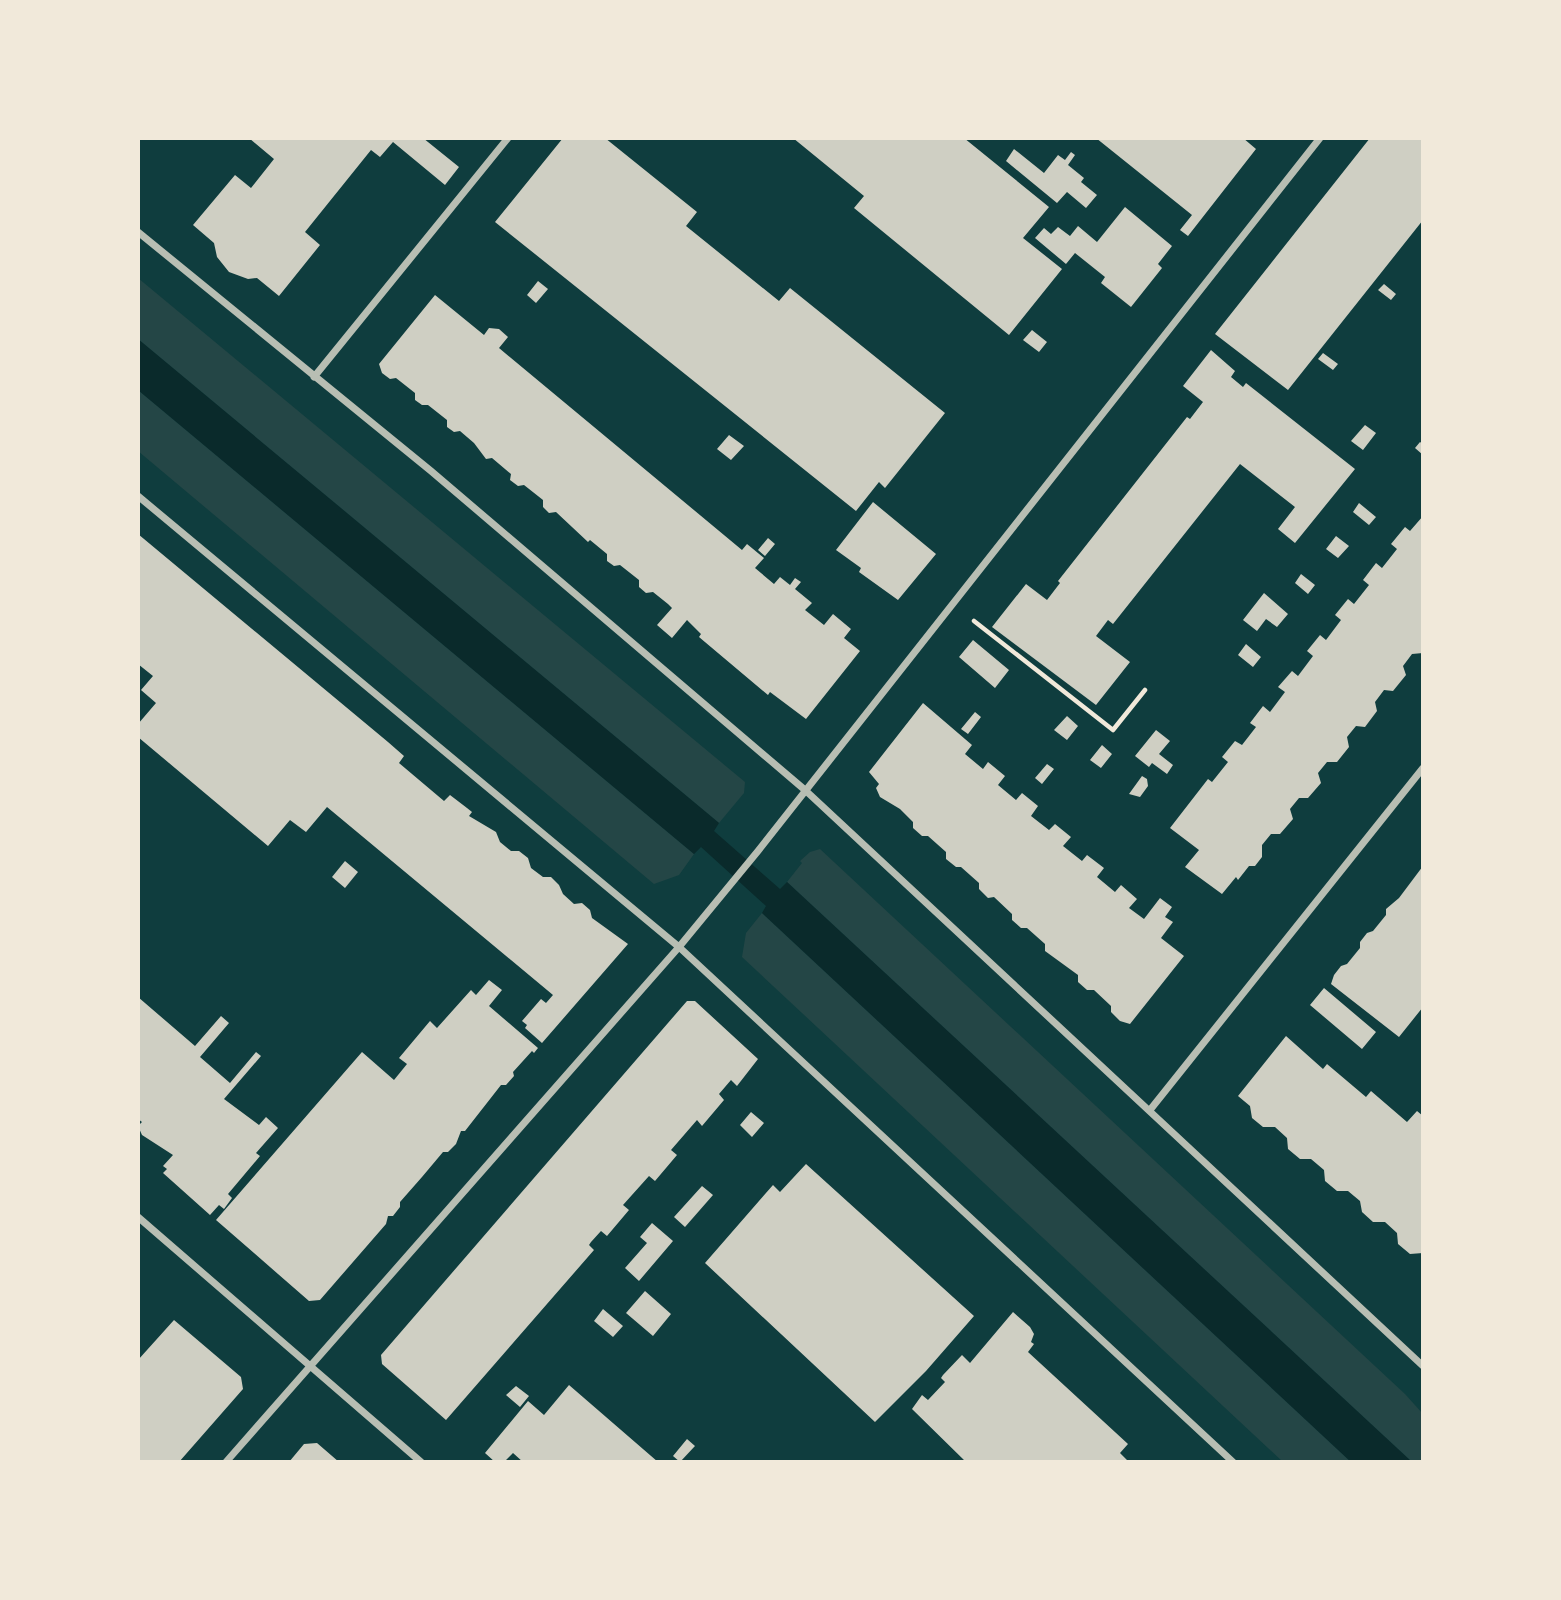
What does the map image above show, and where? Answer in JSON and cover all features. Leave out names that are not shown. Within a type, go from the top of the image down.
[{"type":"street","points":[[314,377],[508,138]]},
{"type":"street","points":[[226,1462],[679,947],[758,851],[1320,138]]},
{"type":"street","points":[[138,232],[431,471],[804,790],[1423,1366]]},
{"type":"street","points":[[138,496],[679,947],[1233,1462]]},
{"type":"street","points":[[1150,1110],[1423,768]]},
{"type":"street","points":[[138,1217],[421,1462]]},
{"type":"path","points":[[951,603],[1113,730],[1145,690]]},
{"type":"shaded area","points":[[138,278],[745,782],[744,793],[719,823],[138,339]]},
{"type":"shaded area","points":[[138,339],[719,823],[714,831],[780,889],[787,882],[1412,1462],[1351,1462],[762,913],[766,906],[701,847],[694,854],[138,390]]},
{"type":"shaded area","points":[[138,390],[694,854],[679,875],[654,884],[138,451]]},
{"type":"shaded area","points":[[820,849],[1405,1394],[1423,1414],[1423,1462],[1412,1462],[787,882],[802,863],[800,861],[810,852]]},
{"type":"shaded area","points":[[762,913],[1351,1462],[1283,1462],[742,957],[746,933]]},
{"type":"building","points":[[249,138],[423,138],[459,167],[445,185],[393,142],[380,157],[371,150],[305,232],[320,245],[279,296],[257,278],[248,279],[229,272],[217,257],[214,243],[193,225],[235,175],[251,188],[274,159]]},
{"type":"building","points":[[563,138],[605,138],[697,212],[686,226],[779,301],[790,288],[945,413],[885,488],[879,482],[856,511],[495,222]]},
{"type":"building","points":[[793,138],[964,138],[1049,207],[1023,238],[1062,269],[1009,335],[854,208],[864,196]]},
{"type":"building","points":[[1096,138],[1243,138],[1256,149],[1188,236],[1180,230],[1192,215]]},
{"type":"building","points":[[1370,138],[1423,138],[1423,220],[1288,390],[1215,334]]},
{"type":"building","points":[[1014,149],[1044,173],[1058,155],[1065,160],[1071,152],[1075,155],[1068,165],[1084,178],[1081,182],[1097,195],[1086,208],[1067,192],[1057,203],[1006,161]]},
{"type":"building","points":[[1125,207],[1172,246],[1158,264],[1162,268],[1131,307],[1101,283],[1105,277],[1075,253],[1066,264],[1035,238],[1044,228],[1051,234],[1058,227],[1070,236],[1078,226],[1097,242]]},
{"type":"building","points":[[538,281],[548,289],[536,303],[527,295]]},
{"type":"building","points":[[1384,284],[1396,294],[1391,300],[1378,290]]},
{"type":"building","points":[[435,295],[484,335],[489,328],[499,329],[508,337],[499,348],[742,550],[747,544],[764,558],[755,568],[774,584],[780,577],[790,585],[795,578],[801,582],[795,589],[812,603],[805,610],[824,625],[833,614],[851,629],[844,638],[860,651],[806,719],[770,692],[768,695],[699,637],[701,634],[687,620],[672,638],[657,625],[672,608],[668,604],[653,592],[646,593],[639,587],[639,580],[620,565],[614,566],[607,561],[607,554],[590,540],[588,542],[556,512],[549,513],[543,507],[543,500],[524,485],[518,486],[510,480],[511,474],[492,458],[486,459],[460,431],[454,432],[447,427],[447,420],[428,405],[422,405],[415,400],[415,393],[396,378],[390,379],[382,373],[379,364]]},
{"type":"building","points":[[1032,330],[1047,342],[1039,352],[1023,340]]},
{"type":"building","points":[[1211,350],[1235,371],[1231,377],[1243,387],[1246,383],[1355,469],[1295,543],[1278,529],[1295,507],[1240,464],[1113,624],[1108,620],[1096,636],[1130,662],[1096,705],[992,627],[1026,584],[1047,600],[1060,583],[1058,581],[1187,417],[1190,419],[1203,402],[1183,386]]},
{"type":"building","points":[[1323,353],[1338,364],[1333,370],[1318,359]]},
{"type":"building","points":[[1365,425],[1376,433],[1363,450],[1351,441]]},
{"type":"building","points":[[729,435],[744,446],[731,460],[717,449]]},
{"type":"building","points":[[1420,442],[1423,444],[1423,455],[1415,448]]},
{"type":"building","points":[[873,502],[936,554],[898,600],[859,572],[861,568],[836,550]]},
{"type":"building","points":[[1359,503],[1376,517],[1369,525],[1353,512]]},
{"type":"building","points":[[1423,516],[1423,653],[1412,654],[1403,666],[1406,675],[1393,691],[1384,690],[1375,702],[1377,711],[1365,727],[1356,726],[1347,737],[1349,747],[1337,762],[1327,762],[1318,773],[1321,783],[1308,798],[1299,798],[1290,809],[1293,819],[1280,834],[1271,834],[1262,845],[1262,857],[1255,866],[1249,866],[1238,880],[1236,877],[1222,894],[1185,867],[1199,850],[1170,828],[1208,779],[1212,782],[1228,762],[1222,757],[1235,741],[1242,745],[1256,727],[1250,723],[1263,706],[1270,712],[1285,692],[1278,687],[1292,671],[1298,676],[1313,656],[1307,651],[1320,635],[1326,640],[1341,620],[1335,615],[1348,599],[1354,604],[1369,585],[1363,580],[1376,563],[1382,568],[1397,549],[1391,544],[1405,527],[1410,531]]},
{"type":"building","points":[[138,534],[388,742],[404,756],[399,763],[444,801],[450,795],[467,808],[472,812],[469,816],[496,832],[500,842],[511,851],[519,851],[528,858],[531,868],[543,877],[551,877],[574,904],[582,903],[590,910],[592,918],[628,944],[542,1043],[525,1028],[527,1025],[522,1021],[541,999],[546,1003],[553,995],[327,807],[306,832],[290,820],[268,846],[138,737],[138,724],[156,703],[141,690],[153,676],[138,664]]},
{"type":"building","points":[[1336,536],[1349,546],[1338,558],[1326,549]]},
{"type":"building","points":[[768,538],[775,544],[765,556],[758,550]]},
{"type":"building","points":[[1301,574],[1315,585],[1308,594],[1295,583]]},
{"type":"building","points":[[1264,593],[1288,614],[1277,627],[1266,619],[1257,631],[1243,620]]},
{"type":"building","points":[[973,640],[1009,670],[995,688],[959,657]]},
{"type":"building","points":[[1246,644],[1261,657],[1253,667],[1238,655]]},
{"type":"building","points":[[923,703],[972,745],[965,754],[983,769],[988,762],[1005,776],[998,785],[1016,800],[1022,793],[1038,806],[1031,816],[1049,830],[1055,824],[1071,837],[1063,846],[1082,861],[1087,855],[1104,868],[1097,877],[1115,892],[1121,885],[1137,899],[1129,908],[1144,919],[1160,898],[1172,907],[1165,917],[1173,922],[1161,938],[1184,956],[1130,1024],[1120,1021],[1111,1012],[1111,1006],[1094,990],[1087,990],[1078,982],[1078,975],[1045,951],[1045,944],[1027,928],[1021,928],[1012,920],[1012,914],[994,897],[988,898],[979,889],[979,883],[961,867],[956,867],[946,859],[946,852],[928,836],[922,836],[913,828],[913,822],[900,809],[880,797],[876,788],[879,784],[869,772]]},
{"type":"building","points":[[975,712],[981,717],[968,734],[961,729]]},
{"type":"building","points":[[1067,716],[1078,726],[1067,740],[1054,730]]},
{"type":"building","points":[[1156,730],[1170,741],[1159,754],[1173,765],[1167,774],[1152,763],[1149,767],[1135,756]]},
{"type":"building","points":[[1102,745],[1112,754],[1101,768],[1090,760]]},
{"type":"building","points":[[1047,764],[1054,769],[1042,784],[1035,778]]},
{"type":"building","points":[[1142,776],[1147,779],[1148,786],[1140,797],[1129,794]]},
{"type":"building","points":[[345,861],[358,872],[345,888],[332,877]]},
{"type":"building","points":[[1423,866],[1423,1007],[1399,1037],[1331,984],[1341,966],[1347,964],[1360,948],[1360,942],[1367,933],[1373,931],[1386,915],[1386,909],[1399,898]]},
{"type":"building","points":[[489,980],[502,990],[489,1006],[538,1048],[513,1072],[514,1076],[506,1085],[501,1085],[465,1131],[461,1131],[456,1144],[448,1152],[443,1152],[400,1202],[400,1207],[393,1216],[388,1216],[386,1224],[320,1300],[309,1301],[216,1220],[362,1052],[394,1080],[407,1064],[399,1058],[430,1021],[437,1028],[471,990],[476,995]]},
{"type":"building","points":[[1324,988],[1376,1032],[1362,1049],[1310,1005]]},
{"type":"building","points":[[138,997],[195,1046],[221,1016],[229,1023],[200,1057],[230,1083],[256,1052],[261,1056],[224,1099],[259,1125],[266,1117],[278,1128],[256,1153],[260,1156],[228,1194],[232,1198],[224,1209],[219,1205],[210,1215],[163,1173],[167,1169],[163,1166],[173,1155],[142,1135],[138,1126],[142,1122],[138,1119]]},
{"type":"building","points":[[687,1001],[695,1001],[758,1059],[737,1086],[731,1080],[719,1094],[724,1100],[702,1126],[697,1120],[671,1150],[677,1155],[655,1181],[649,1176],[623,1205],[629,1210],[607,1236],[601,1231],[591,1242],[589,1245],[594,1250],[446,1420],[382,1364],[381,1355]]},
{"type":"building","points":[[1286,1036],[1323,1069],[1327,1064],[1366,1097],[1371,1091],[1407,1122],[1417,1111],[1423,1116],[1423,1253],[1410,1254],[1398,1244],[1397,1233],[1385,1222],[1373,1222],[1362,1212],[1360,1201],[1348,1191],[1337,1191],[1325,1181],[1324,1170],[1311,1159],[1300,1159],[1288,1149],[1287,1138],[1275,1127],[1263,1127],[1252,1118],[1250,1106],[1238,1096]]},
{"type":"building","points":[[751,1112],[764,1123],[752,1137],[740,1125]]},
{"type":"building","points":[[806,1164],[974,1316],[926,1371],[875,1422],[705,1263],[773,1185],[780,1192]]},
{"type":"building","points":[[702,1186],[713,1195],[685,1227],[674,1217]]},
{"type":"building","points":[[652,1223],[673,1241],[639,1281],[625,1268],[647,1243],[640,1237]]},
{"type":"building","points":[[645,1291],[671,1314],[653,1336],[626,1313]]},
{"type":"building","points":[[603,1309],[623,1326],[613,1337],[594,1321]]},
{"type":"building","points":[[1013,1312],[1034,1334],[1031,1342],[1034,1344],[1028,1352],[1128,1444],[1120,1453],[1129,1462],[966,1462],[912,1409],[922,1395],[928,1400],[945,1382],[941,1378],[962,1355],[970,1363]]},
{"type":"building","points":[[174,1320],[241,1377],[243,1389],[179,1462],[138,1462],[138,1360]]},
{"type":"building","points":[[569,1385],[658,1462],[523,1462],[513,1453],[504,1462],[495,1462],[485,1453],[528,1401],[544,1415]]},
{"type":"building","points":[[516,1386],[529,1396],[520,1407],[506,1395]]},
{"type":"building","points":[[687,1439],[695,1446],[680,1462],[673,1456]]},
{"type":"building","points":[[317,1443],[339,1462],[289,1462],[304,1444]]}]
